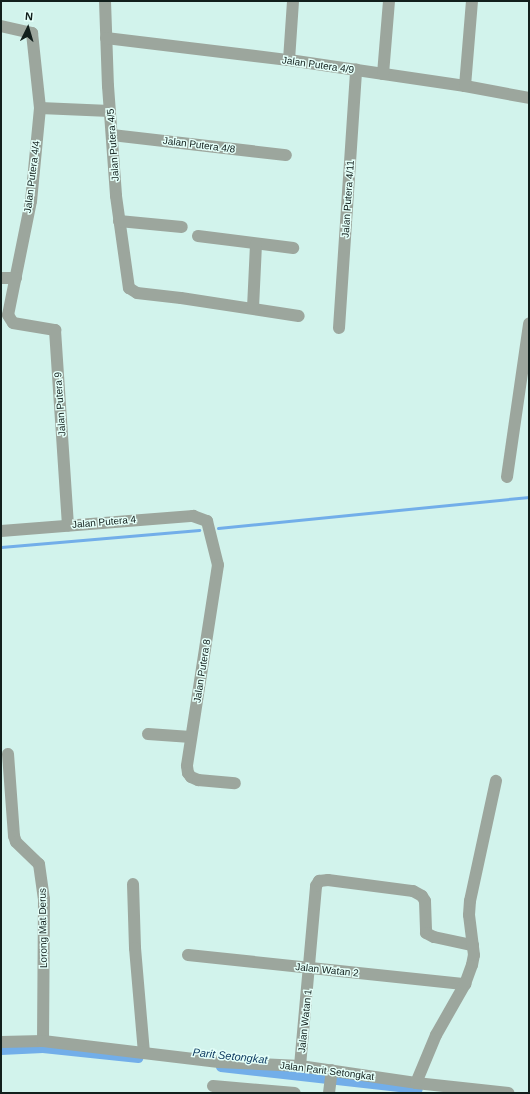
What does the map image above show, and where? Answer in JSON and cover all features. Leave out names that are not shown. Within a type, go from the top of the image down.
[{"type":"street","name":"Jalan Putera 4/5","points":[[105,1],[110,111],[119,221],[129,288],[137,293],[252,308]]},
{"type":"street","points":[[289,60],[293,1]]},
{"type":"street","points":[[383,74],[389,1]]},
{"type":"street","points":[[465,86],[472,1]]},
{"type":"street","name":"Jalan Putera 4/4","points":[[1,26],[32,33],[40,108],[31,201],[8,313],[10,320]]},
{"type":"street","name":"Jalan Putera 4/9","points":[[106,38],[289,60],[465,86],[529,98]]},
{"type":"street","name":"Jalan Putera 4/11","points":[[339,328],[356,70]]},
{"type":"street","points":[[40,108],[110,111]]},
{"type":"street","name":"Jalan Putera 4/8","points":[[112,135],[286,155]]},
{"type":"street","points":[[119,221],[182,226]]},
{"type":"street","points":[[198,236],[293,248]]},
{"type":"street","points":[[256,244],[252,308],[299,316]]},
{"type":"street","points":[[1,278],[16,278]]},
{"type":"street","name":"Jalan Putera 9","points":[[10,320],[13,323],[55,330],[68,526]]},
{"type":"street","points":[[507,477],[529,324]]},
{"type":"street","name":"Jalan Putera 4","points":[[1,531],[193,516],[207,521]]},
{"type":"street","name":"Jalan Putera 8","points":[[207,521],[218,565],[187,766],[188,773],[198,780],[235,783]]},
{"type":"street","points":[[148,734],[191,737]]},
{"type":"street","name":"Lorong Mat Derus","points":[[8,754],[14,836],[16,842],[38,864],[44,899],[43,1041]]},
{"type":"street","points":[[416,1083],[436,1035],[465,984],[472,965],[473,944],[470,920],[470,901],[496,780]]},
{"type":"street","name":"Jalan Watan 1","points":[[300,1066],[310,968],[316,886],[319,881],[328,880],[413,891],[422,896],[425,901],[426,933],[434,937],[473,944]]},
{"type":"street","points":[[133,884],[135,948],[144,1052]]},
{"type":"street","name":"Jalan Watan 2","points":[[188,955],[465,984]]},
{"type":"street","name":"Jalan Parit Setongkat","points":[[1,1042],[43,1041],[219,1062],[300,1066],[330,1081],[416,1083],[508,1093]]},
{"type":"street","points":[[213,1086],[295,1093]]},
{"type":"waterway","points":[[218,528],[529,497]]},
{"type":"waterway","points":[[1,547],[199,530]]},
{"type":"waterway","name":"Parit Setongkat","points":[[1,1050],[43,1048],[138,1058]]},
{"type":"waterway","name":"Parit Setongkat","points":[[221,1067],[418,1089]]}]
